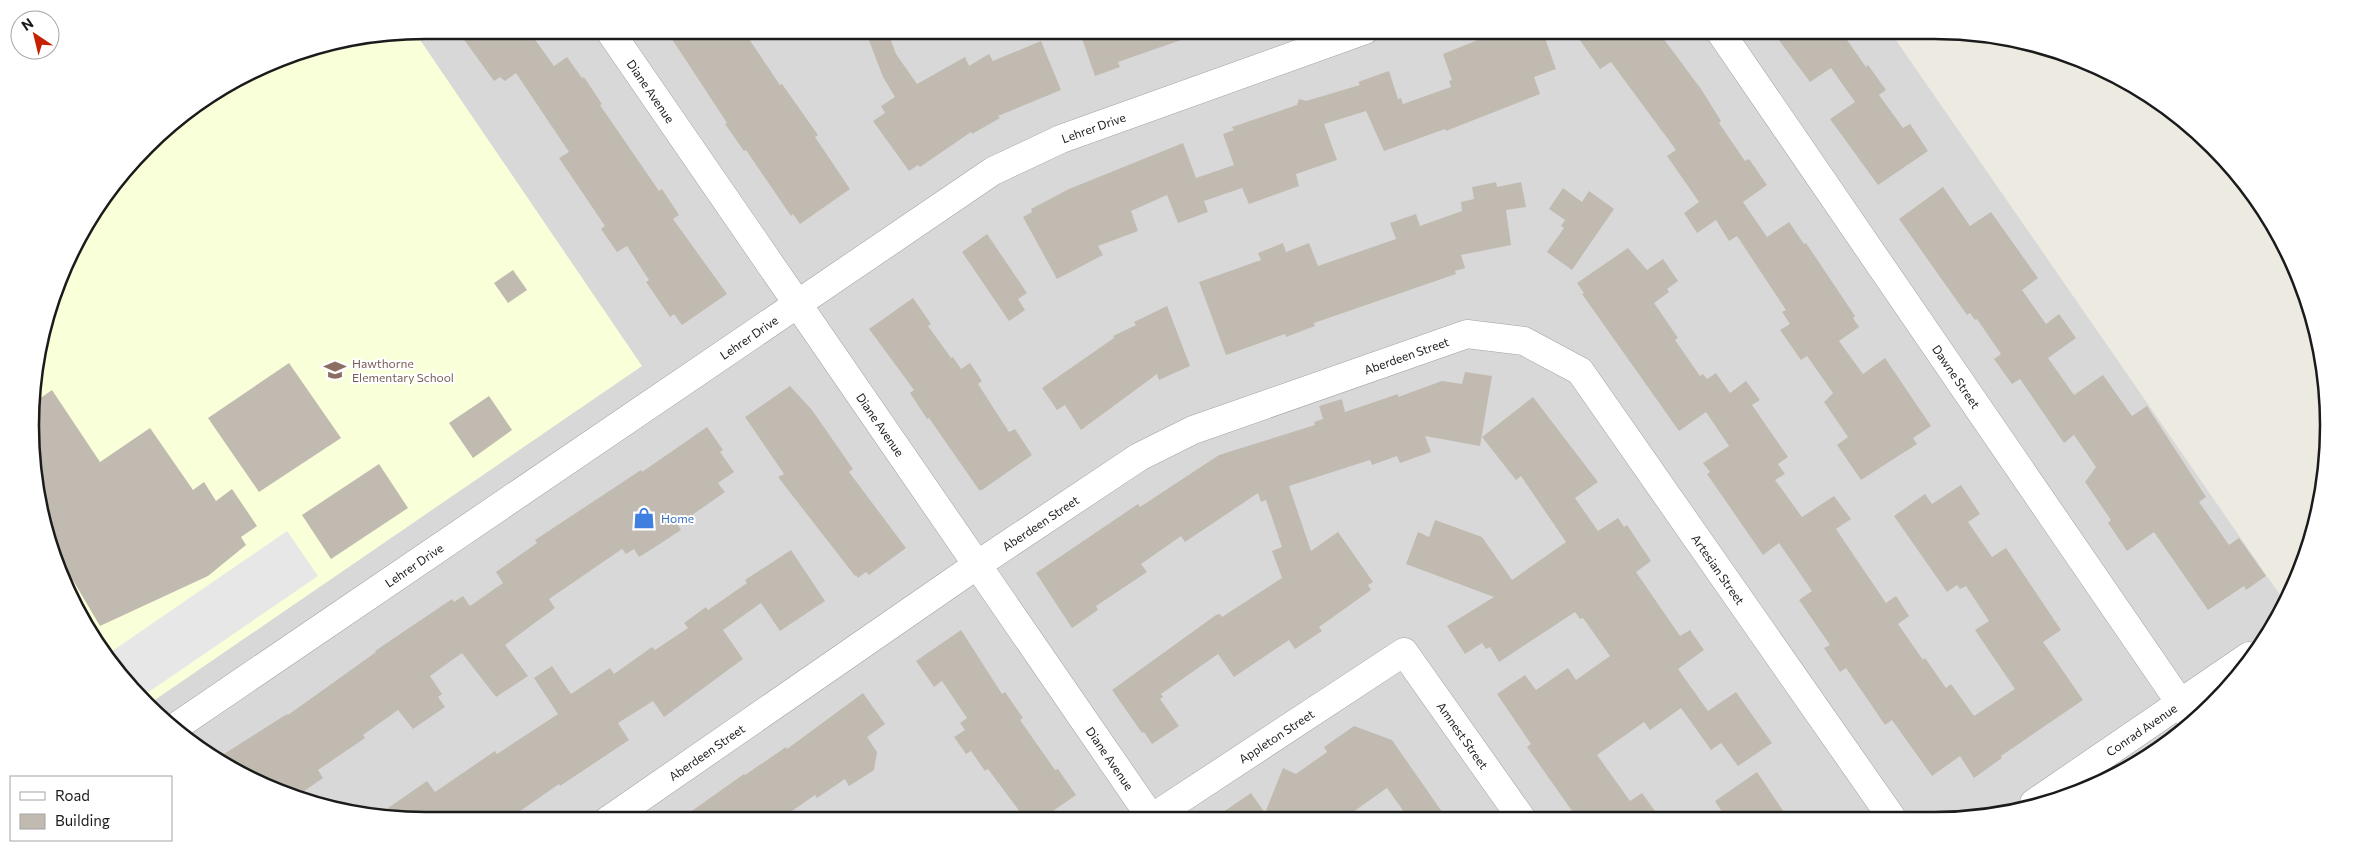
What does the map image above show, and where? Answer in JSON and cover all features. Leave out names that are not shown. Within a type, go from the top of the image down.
[{"type":"street","name":"Diane Avenue","points":[[616,39],[1146,812]]},
{"type":"street","name":"Lehrer Drive","points":[[180,724],[993,171],[1060,139],[1340,39]]},
{"type":"street","name":"Dawne Street","points":[[1724,39],[2188,713]]},
{"type":"street","name":"Aberdeen Street","points":[[620,812],[977,565],[1140,457],[1193,430],[1467,334],[1524,341]]},
{"type":"street","name":"Artesian Street","points":[[1524,341],[1580,371],[1888,812]]},
{"type":"street","name":"Appleton Street","points":[[1162,812],[1404,652]]},
{"type":"street","name":"Amnest Street","points":[[1404,652],[1517,812]]},
{"type":"street","name":"Conrad Avenue","points":[[2048,795],[2188,713],[2229,675]]},
{"type":"shaded area","name":"Hawthorne Elementary School","points":[[420,39],[642,366],[154,701],[135,681],[104,640],[79,597],[59,550],[46,501],[42,476],[39,426],[40,400],[46,350],[52,325],[68,277],[79,254],[104,211],[119,190],[135,170],[170,135],[211,104],[232,91],[277,68],[301,59],[350,46],[375,42]]},
{"type":"shaded area","points":[[426,39],[1895,39],[2281,596],[2255,640],[2224,681],[2189,716],[2148,747],[2105,772],[2058,792],[2009,805],[1984,809],[1934,812],[426,812],[375,809],[325,799],[277,783],[211,747],[170,716],[135,681],[104,640],[83,605],[44,491],[39,426],[42,375],[52,325],[68,277],[91,232],[119,190],[152,152],[190,119],[232,91],[277,68],[325,52],[375,42]]},
{"type":"shaded area","points":[[287,531],[318,576],[147,693],[112,651]]},
{"type":"building","points":[[464,39],[534,39],[554,66],[567,57],[582,78],[584,77],[602,104],[600,105],[659,191],[662,189],[679,215],[673,219],[727,294],[682,325],[674,314],[670,317],[646,282],[649,280],[627,246],[617,252],[601,229],[605,226],[559,158],[569,152],[516,73],[505,81],[500,77],[494,81]]},
{"type":"building","points":[[672,39],[749,39],[780,85],[782,84],[818,135],[815,137],[850,189],[800,224],[793,214],[791,216],[746,150],[744,151],[725,124],[727,123]]},
{"type":"building","points":[[868,39],[890,39],[896,54],[917,84],[965,57],[969,66],[989,54],[993,61],[1041,41],[1061,90],[998,116],[1000,118],[972,134],[971,132],[920,167],[918,165],[909,171],[873,121],[885,113],[881,106],[895,97],[883,77]]},
{"type":"building","points":[[1082,39],[1184,39],[1118,62],[1120,67],[1095,76]]},
{"type":"building","points":[[1480,39],[1545,39],[1556,69],[1534,77],[1540,94],[1446,131],[1445,129],[1384,151],[1366,111],[1324,124],[1337,160],[1296,174],[1299,186],[1249,204],[1242,188],[1204,201],[1208,212],[1178,223],[1167,195],[1131,211],[1138,231],[1098,246],[1103,255],[1057,279],[1023,217],[1032,212],[1031,209],[1069,189],[1183,143],[1196,178],[1234,165],[1223,134],[1234,130],[1232,127],[1297,105],[1299,99],[1306,101],[1360,85],[1358,82],[1389,71],[1398,99],[1401,98],[1403,104],[1451,87],[1449,81],[1452,80],[1443,54]]},
{"type":"building","points":[[1579,39],[1664,39],[1701,89],[1721,121],[1719,123],[1745,161],[1749,159],[1767,185],[1743,202],[1767,237],[1789,222],[1804,244],[1806,243],[1855,316],[1853,318],[1859,327],[1839,341],[1863,374],[1885,358],[1931,426],[1913,438],[1917,444],[1861,480],[1837,445],[1848,437],[1824,402],[1833,393],[1807,356],[1801,360],[1780,330],[1790,324],[1782,312],[1786,310],[1737,236],[1729,241],[1716,220],[1697,233],[1684,213],[1699,202],[1667,156],[1676,150],[1611,62],[1600,69]]},
{"type":"building","points":[[1778,39],[1846,39],[1866,67],[1868,65],[1886,90],[1879,95],[1903,128],[1910,124],[1928,151],[1878,185],[1830,119],[1855,102],[1831,68],[1810,82]]},
{"type":"building","points":[[1496,182],[1497,187],[1521,182],[1526,207],[1506,210],[1511,245],[1461,255],[1465,268],[1455,271],[1456,274],[1314,323],[1315,326],[1286,337],[1285,334],[1226,355],[1199,282],[1261,260],[1258,253],[1283,243],[1286,252],[1309,243],[1318,266],[1396,239],[1390,223],[1416,214],[1420,226],[1462,211],[1461,202],[1474,199],[1472,187]]},
{"type":"building","points":[[1943,187],[1970,226],[1991,212],[2038,278],[2022,290],[2046,324],[2059,314],[2076,338],[2048,358],[2074,395],[2103,375],[2132,416],[2147,406],[2206,497],[2199,502],[2229,545],[2239,538],[2266,576],[2246,590],[2244,586],[2208,610],[2154,532],[2127,551],[2108,523],[2111,520],[2085,482],[2096,467],[2074,435],[2064,443],[2020,379],[2012,384],[1994,359],[2001,354],[1977,319],[1975,320],[1970,313],[1967,315],[1899,219]]},
{"type":"building","points":[[1563,188],[1582,202],[1589,191],[1614,209],[1572,270],[1547,252],[1564,228],[1561,226],[1565,220],[1549,209]]},
{"type":"building","points":[[987,234],[1027,293],[1018,299],[1025,310],[1009,321],[962,252]]},
{"type":"building","points":[[1628,248],[1647,270],[1663,259],[1678,281],[1667,289],[1669,292],[1654,303],[1678,338],[1675,340],[1700,376],[1703,374],[1707,379],[1716,373],[1730,393],[1746,381],[1760,400],[1752,405],[1788,457],[1778,464],[1785,474],[1775,480],[1802,517],[1834,496],[1851,519],[1836,529],[1886,603],[1896,596],[1909,616],[1898,624],[1923,660],[1925,658],[1946,688],[1951,684],[1974,716],[2015,689],[1975,630],[1989,621],[1966,586],[1960,589],[1957,585],[1947,592],[1894,516],[1925,494],[1932,504],[1961,485],[1980,514],[1968,522],[1992,557],[2006,548],[2061,630],[2043,642],[2083,700],[2001,756],[2002,758],[1974,778],[1960,756],[1932,776],[1892,720],[1885,725],[1846,668],[1840,672],[1824,648],[1830,645],[1799,600],[1812,591],[1779,543],[1763,555],[1707,474],[1710,472],[1703,463],[1729,446],[1706,412],[1679,431],[1582,294],[1584,293],[1577,283]]},
{"type":"building","points":[[513,270],[527,290],[508,303],[494,283]]},
{"type":"building","points":[[913,298],[931,324],[928,326],[951,358],[953,357],[961,369],[970,363],[982,381],[978,384],[1009,432],[1015,429],[1032,455],[982,490],[979,490],[929,418],[927,419],[910,393],[914,390],[869,329]]},
{"type":"building","points":[[1167,306],[1190,366],[1159,380],[1157,374],[1081,430],[1065,405],[1057,410],[1042,388],[1114,338],[1113,336],[1136,325],[1134,322]]},
{"type":"building","points":[[289,363],[341,438],[259,492],[208,418]]},
{"type":"building","points":[[1465,372],[1492,376],[1480,446],[1425,436],[1431,452],[1400,463],[1397,456],[1372,465],[1370,460],[1289,486],[1311,551],[1338,532],[1373,582],[1368,585],[1371,590],[1319,627],[1322,631],[1295,649],[1289,640],[1234,677],[1218,654],[1161,694],[1163,697],[1160,699],[1179,726],[1152,744],[1112,690],[1216,615],[1220,614],[1222,617],[1282,578],[1272,551],[1282,547],[1266,500],[1261,502],[1258,493],[1185,542],[1181,536],[1141,564],[1147,572],[1096,606],[1098,610],[1072,628],[1036,573],[1138,504],[1140,507],[1219,455],[1315,425],[1314,422],[1323,419],[1319,406],[1342,399],[1345,412],[1398,394],[1398,397],[1442,381],[1462,384]]},
{"type":"building","points":[[790,386],[812,410],[853,469],[849,472],[906,548],[869,575],[866,572],[858,578],[855,576],[778,477],[784,474],[745,417]]},
{"type":"building","points":[[52,390],[100,462],[150,428],[193,490],[204,482],[216,501],[232,489],[257,526],[241,537],[246,545],[208,576],[100,626],[66,568],[52,526],[42,476],[39,426],[40,398]]},
{"type":"building","points":[[489,396],[512,430],[473,458],[449,423]]},
{"type":"building","points":[[1533,397],[1598,482],[1575,498],[1598,531],[1618,518],[1624,527],[1627,525],[1651,561],[1636,572],[1680,636],[1690,630],[1704,650],[1678,669],[1708,711],[1736,692],[1772,743],[1738,766],[1721,743],[1711,750],[1681,708],[1650,730],[1644,722],[1597,755],[1630,801],[1642,793],[1656,812],[1573,812],[1527,747],[1531,744],[1497,694],[1525,675],[1536,690],[1568,668],[1576,680],[1610,656],[1583,618],[1580,619],[1575,612],[1499,662],[1490,647],[1486,649],[1482,643],[1465,654],[1447,626],[1494,597],[1406,564],[1418,532],[1429,537],[1435,520],[1482,537],[1512,580],[1566,542],[1521,476],[1516,480],[1482,437]]},
{"type":"building","points":[[707,427],[723,450],[720,452],[734,472],[718,483],[725,492],[678,525],[681,530],[639,557],[634,549],[626,554],[622,549],[549,599],[555,608],[505,645],[528,676],[496,697],[462,653],[430,676],[442,694],[438,697],[445,707],[413,729],[398,710],[363,735],[365,738],[318,770],[323,778],[302,792],[254,772],[223,754],[288,715],[375,651],[452,599],[454,602],[463,596],[470,606],[503,583],[496,572],[537,543],[535,540],[641,470],[642,472]]},
{"type":"building","points":[[379,464],[408,508],[331,559],[302,515]]},
{"type":"building","points":[[791,550],[825,601],[780,631],[761,603],[723,630],[743,659],[664,717],[653,701],[618,723],[629,740],[519,812],[426,812],[385,810],[427,781],[435,792],[495,751],[497,754],[558,714],[534,678],[552,666],[571,694],[610,668],[614,674],[652,647],[655,650],[688,628],[684,623],[706,607],[708,610],[747,583],[745,580]]},
{"type":"building","points":[[961,630],[1002,694],[1005,692],[1023,718],[1020,720],[1055,770],[1058,769],[1076,795],[1052,812],[1020,812],[988,769],[985,771],[971,751],[966,754],[954,737],[965,730],[960,723],[967,718],[942,681],[934,687],[916,661]]},
{"type":"building","points":[[863,693],[885,724],[867,737],[877,752],[874,770],[849,786],[845,779],[817,798],[815,795],[791,812],[690,812],[744,774],[786,747],[787,749]]},
{"type":"building","points":[[1354,726],[1392,740],[1442,812],[1404,812],[1387,788],[1353,812],[1265,812],[1283,768],[1296,774],[1327,752],[1324,747]]},
{"type":"building","points":[[1757,772],[1784,812],[1722,812],[1715,801]]},
{"type":"building","points":[[1251,793],[1264,812],[1223,812]]},
{"type":"place","name":"Hawthorne Elementary School","points":[[335,370]]},
{"type":"place","name":"Home","points":[[644,518]]}]
